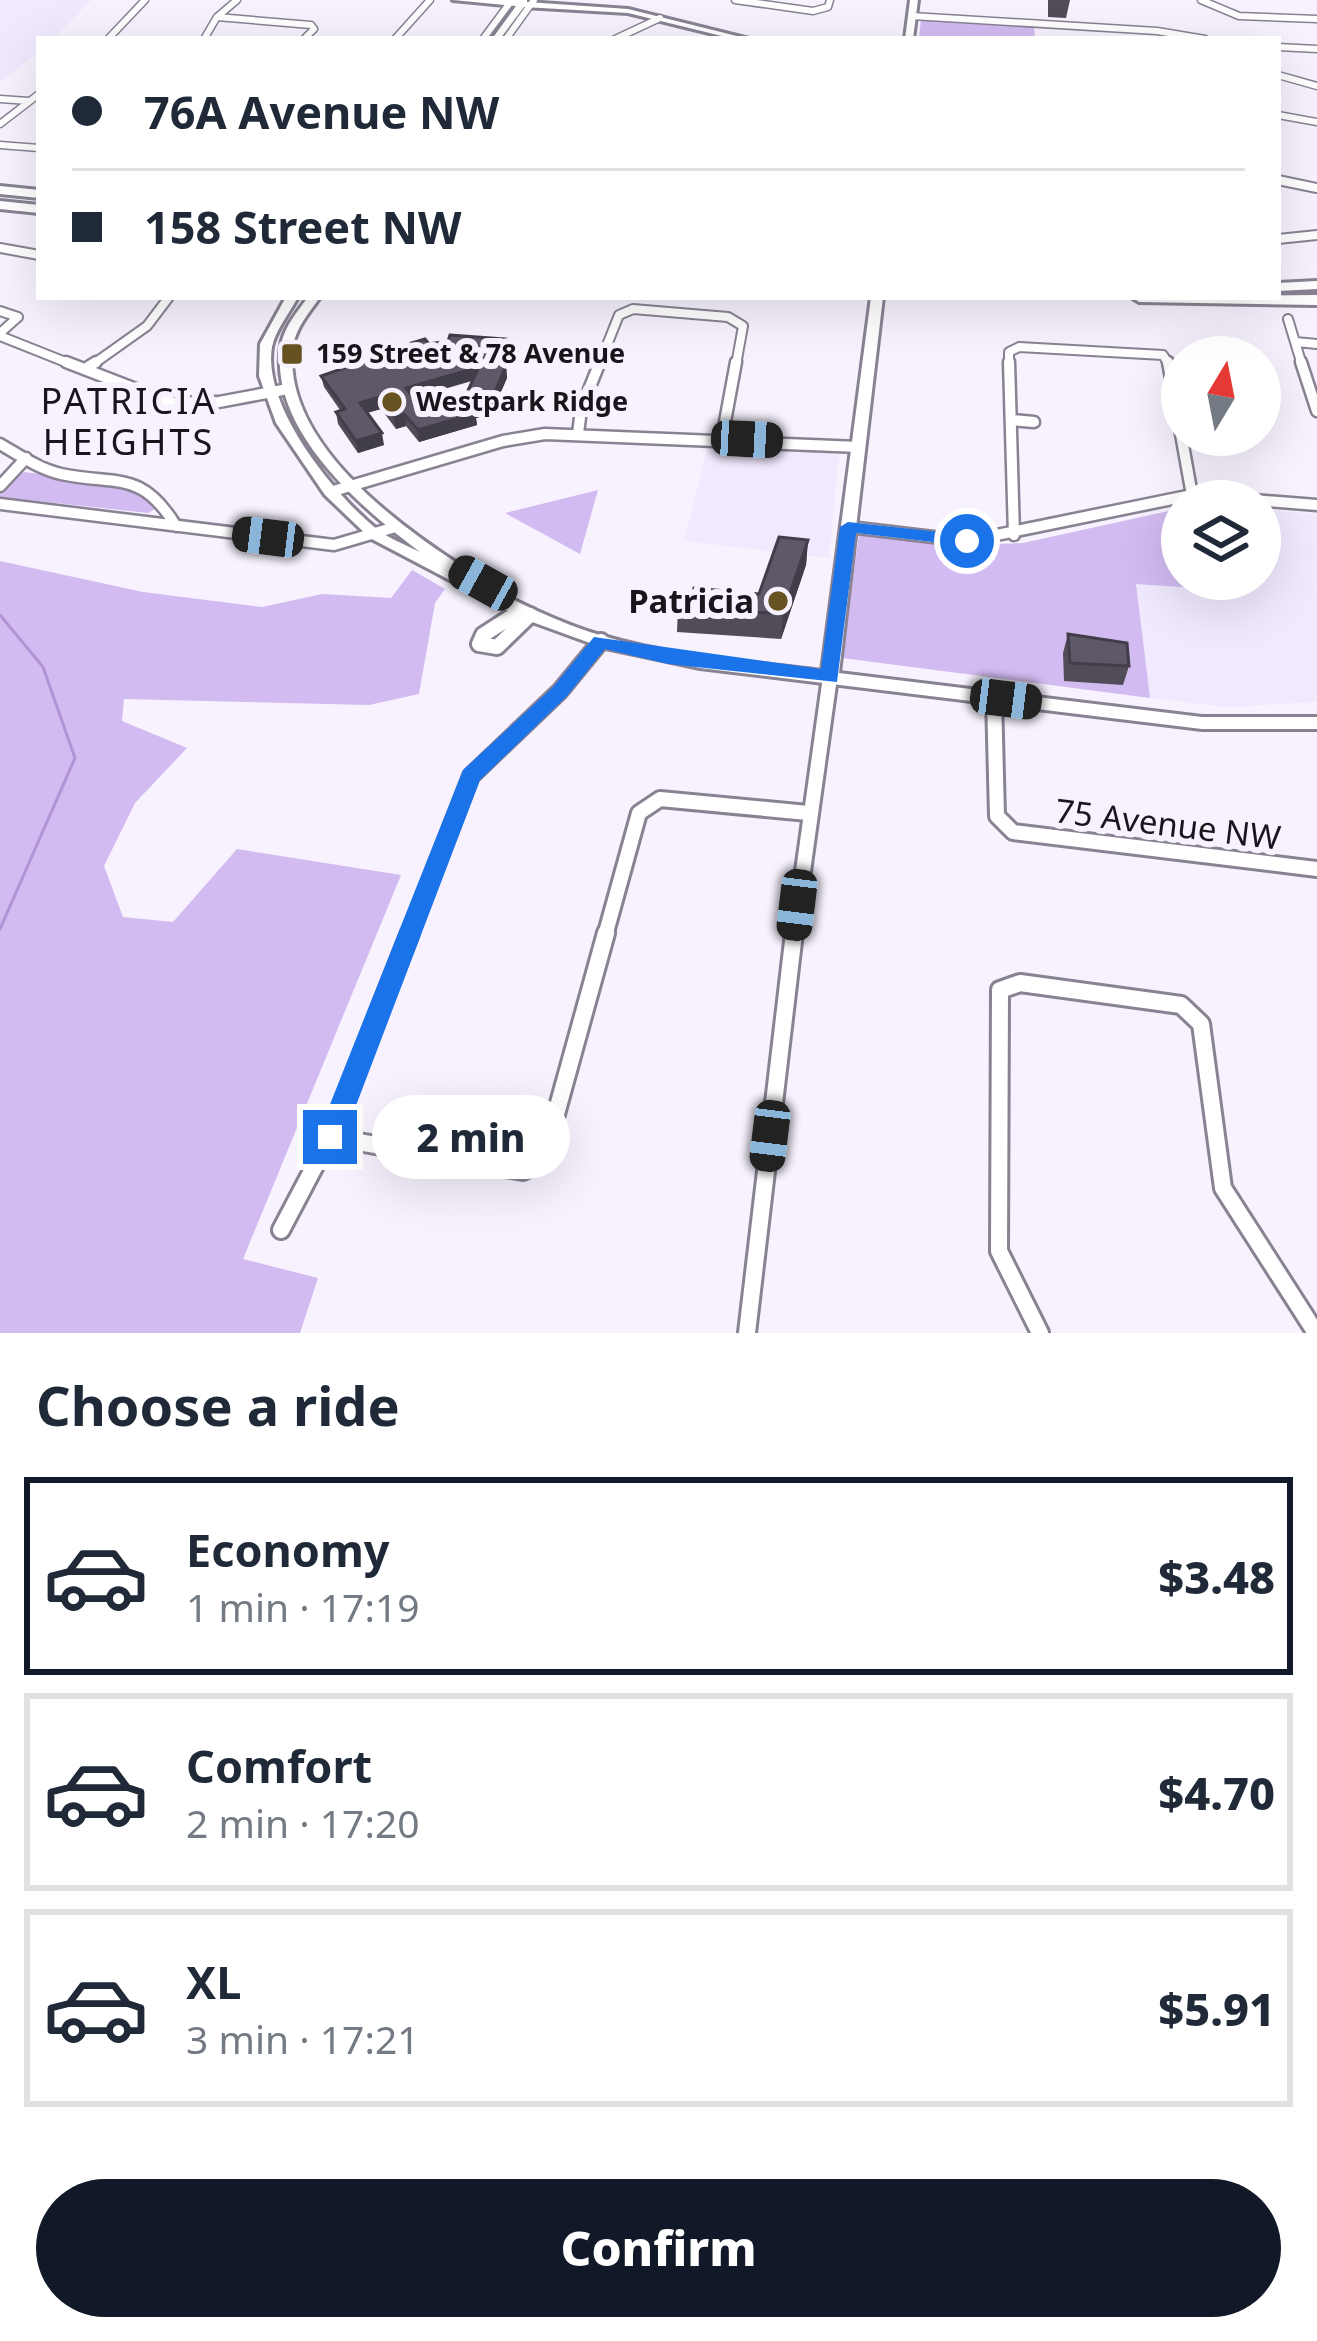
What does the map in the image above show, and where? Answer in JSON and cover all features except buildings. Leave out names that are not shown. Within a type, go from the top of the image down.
[{"type":"highway","points":[[1,196],[36,199]]},
{"type":"highway","points":[[1281,289],[1317,288]]},
{"type":"highway","points":[[1281,299],[1317,300]]},
{"type":"street","points":[[111,36],[145,0]]},
{"type":"street","points":[[205,36],[217,17],[237,0]]},
{"type":"street","points":[[398,36],[430,0]]},
{"type":"street","points":[[458,0],[616,5],[733,36]]},
{"type":"street","points":[[735,0],[813,11],[829,4]]},
{"type":"street","points":[[909,36],[914,0]]},
{"type":"street","points":[[486,36],[522,2]]},
{"type":"street","points":[[498,36],[522,2]]},
{"type":"street","points":[[507,36],[522,2]]},
{"type":"street","points":[[1202,2],[1232,14],[1317,20]]},
{"type":"street","points":[[912,16],[1168,36]]},
{"type":"street","points":[[217,17],[302,23],[314,29],[307,36]]},
{"type":"street","points":[[621,36],[660,18]]},
{"type":"street","points":[[1281,46],[1317,49]]},
{"type":"street","points":[[1281,76],[1317,84]]},
{"type":"street","points":[[0,124],[36,96]]},
{"type":"street","points":[[0,99],[30,101]]},
{"type":"street","points":[[1281,116],[1317,122]]},
{"type":"street","points":[[0,145],[36,148]]},
{"type":"street","points":[[1281,181],[1317,188]]},
{"type":"street","points":[[1281,230],[1313,236]]},
{"type":"street","points":[[1281,239],[1313,236]]},
{"type":"street","points":[[0,248],[36,254]]},
{"type":"street","points":[[88,367],[147,326],[167,300]]},
{"type":"street","points":[[290,300],[266,344],[265,376],[283,423],[331,491],[375,535],[526,612],[601,641],[668,657],[1221,724],[1317,723]]},
{"type":"street","points":[[312,300],[287,345],[288,389],[348,486],[392,528],[526,612]]},
{"type":"street","points":[[749,1329],[808,813],[830,677],[877,300]]},
{"type":"street","points":[[578,434],[581,410],[619,315],[633,309],[728,317],[743,326],[722,438]]},
{"type":"street","points":[[0,311],[17,317],[0,335],[172,403],[219,402],[288,389]]},
{"type":"street","points":[[1288,319],[1317,411]]},
{"type":"street","points":[[1296,342],[1317,344]]},
{"type":"street","points":[[1014,535],[1009,352],[1018,346],[1162,355],[1169,363],[1189,480]]},
{"type":"street","points":[[1012,420],[1034,422]]},
{"type":"street","points":[[331,491],[502,441],[578,434],[859,446]]},
{"type":"street","points":[[0,444],[56,474],[144,484],[159,494],[176,526]]},
{"type":"street","points":[[0,486],[26,458]]},
{"type":"street","points":[[848,527],[967,541],[1161,502]]},
{"type":"street","points":[[1281,502],[1317,505]]},
{"type":"street","points":[[0,504],[334,545],[392,528]]},
{"type":"street","points":[[280,1230],[330,1137],[471,776],[560,692],[601,641]]},
{"type":"street","name":"75 Avenue NW","points":[[994,697],[997,816],[1013,832],[1317,869]]},
{"type":"street","points":[[330,1137],[523,1171],[543,1161],[639,813],[660,799],[808,813]]},
{"type":"street","points":[[1040,1333],[999,1251],[1000,990],[1020,983],[1180,1006],[1201,1024],[1223,1188],[1316,1333]]},
{"type":"shaded area","points":[[0,0],[91,0],[56,36],[36,36],[36,54],[0,82]]},
{"type":"shaded area","points":[[921,19],[1034,26],[1035,36],[919,36]]},
{"type":"shaded area","points":[[709,441],[839,452],[829,558],[684,541]]},
{"type":"shaded area","points":[[24,472],[135,486],[158,507],[148,513],[0,497],[0,489]]},
{"type":"shaded area","points":[[598,490],[580,554],[505,513]]},
{"type":"shaded area","points":[[1281,511],[1317,514],[1317,702],[1226,707],[1150,698],[1135,583],[1161,585],[1161,600],[1281,600]]},
{"type":"shaded area","points":[[1161,513],[1161,586],[1136,584],[1150,698],[842,658],[859,534],[960,545],[1023,543]]},
{"type":"shaded area","points":[[0,561],[143,592],[262,607],[322,594],[391,598],[412,570],[445,589],[435,603],[419,694],[369,705],[124,699],[122,721],[187,748],[135,803],[104,866],[123,917],[173,922],[237,849],[401,875],[243,1259],[318,1278],[300,1333],[0,1333]]},
{"type":"waterway","points":[[0,615],[43,667],[75,758],[0,929]]},
{"type":"place","name":"159 Street & 78 Avenue","points":[[292,354]]},
{"type":"place","name":"Westpark Ridge","points":[[392,402]]},
{"type":"place","name":"Patricia","points":[[778,601]]},
{"type":"district","name":"PATRICIA HEIGHTS","points":[[129,422]]},
{"type":"route","points":[[330,1137],[471,776],[560,692],[601,641],[668,657],[830,677],[848,527],[967,541]]}]
